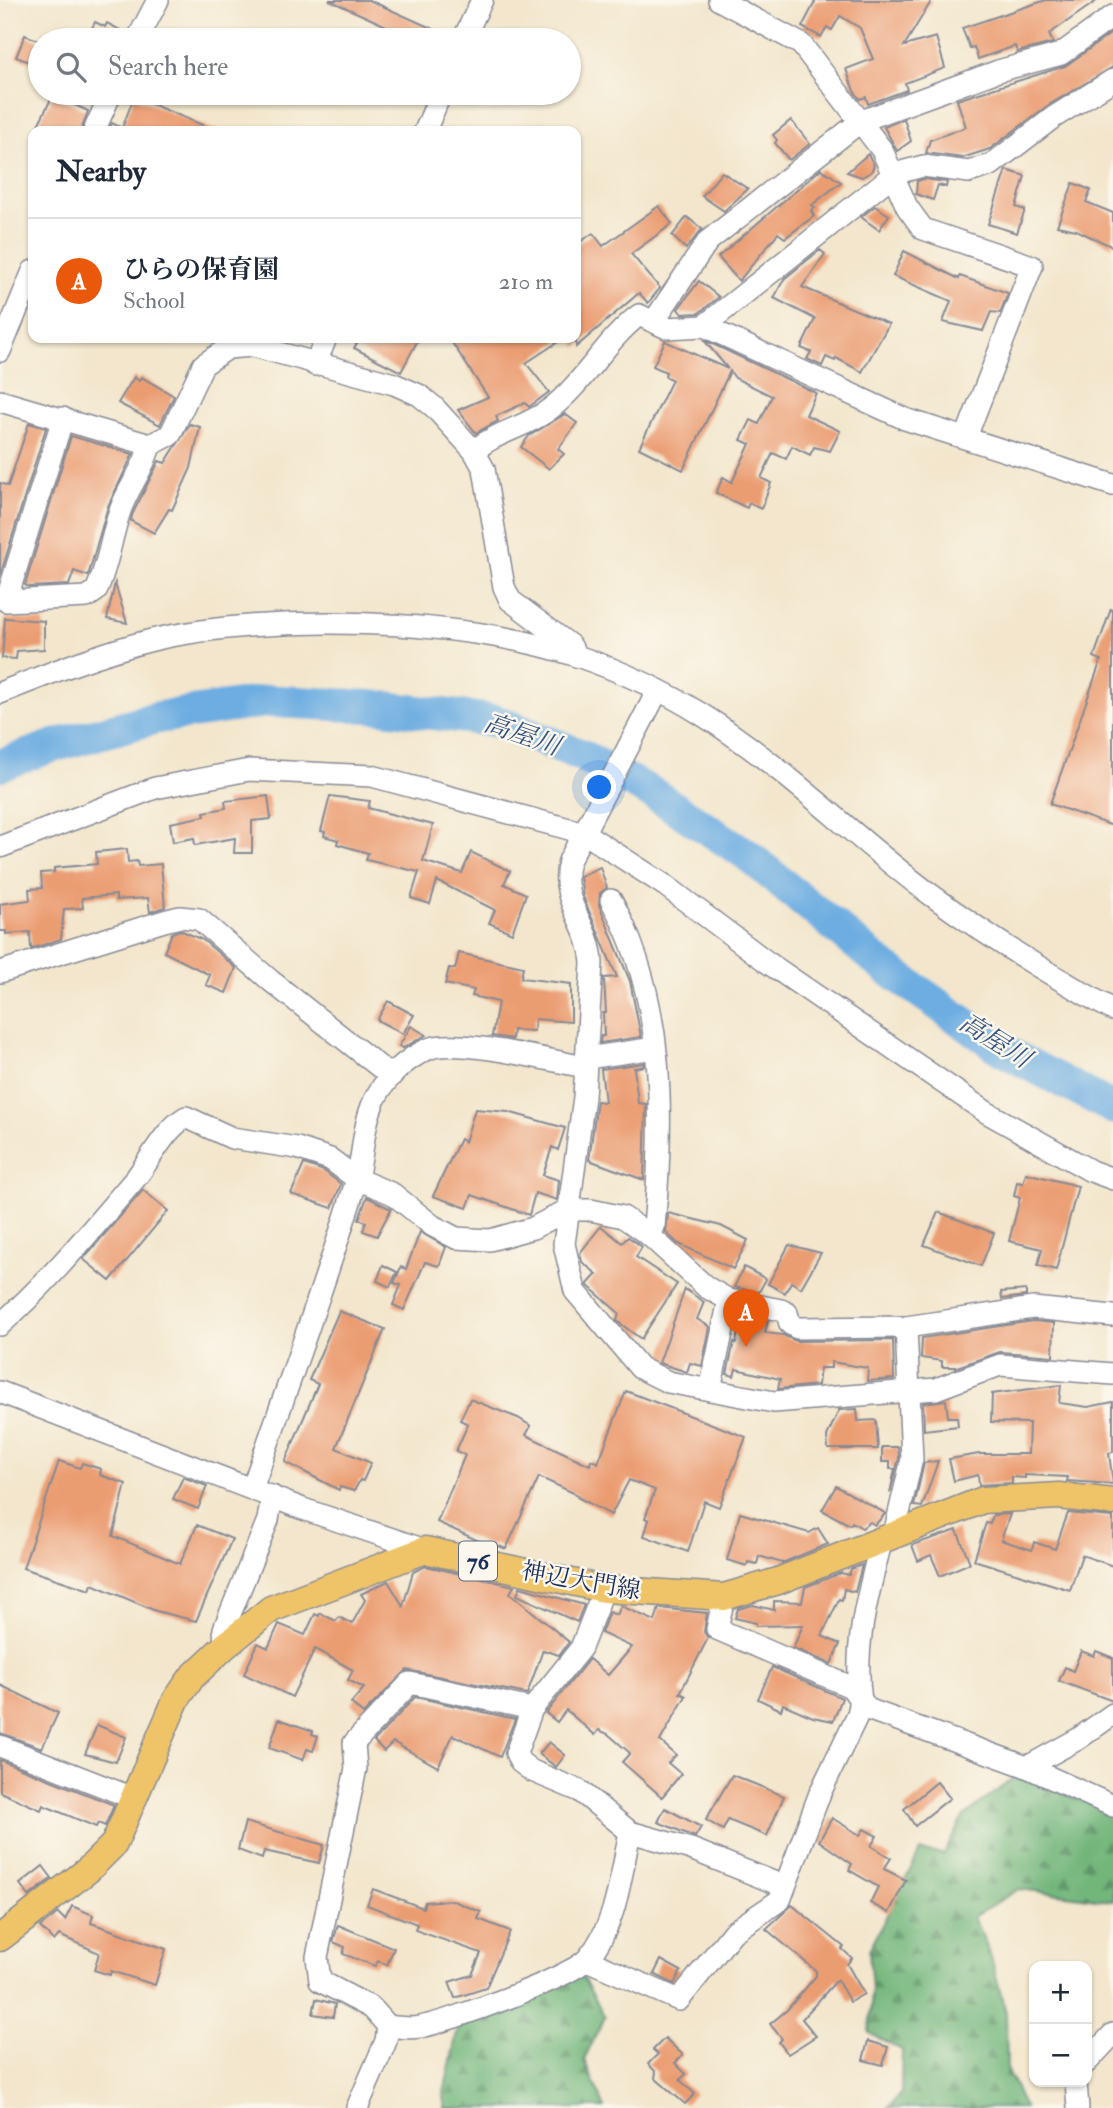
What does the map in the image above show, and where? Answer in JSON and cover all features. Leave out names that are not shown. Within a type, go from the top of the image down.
[{"type":"main road","name":"神辺大門線","points":[[425,1550],[604,1589],[724,1597],[778,1581],[983,1500],[1059,1496],[1113,1502]]},
{"type":"main road","name":"76","points":[[0,1938],[88,1870],[114,1844],[176,1700],[192,1677],[225,1646],[271,1609],[425,1550]]},
{"type":"street","points":[[143,28],[158,0]]},
{"type":"street","points":[[469,28],[482,0]]},
{"type":"street","points":[[719,0],[801,44],[861,121],[894,174],[907,207],[923,229],[1032,266],[966,437]]},
{"type":"street","points":[[654,321],[708,241],[861,121],[998,71],[1061,54],[1113,16]]},
{"type":"street","points":[[704,326],[894,174],[923,166],[969,172],[991,165],[1054,117],[1113,80]]},
{"type":"street","points":[[96,126],[106,105]]},
{"type":"street","points":[[427,126],[436,105]]},
{"type":"street","points":[[0,351],[28,283]]},
{"type":"street","points":[[474,451],[484,442],[547,412],[571,391],[639,315],[667,328],[704,326],[905,419],[1113,485]]},
{"type":"street","points":[[315,365],[324,343]]},
{"type":"street","points":[[63,418],[6,601],[87,597],[96,591],[126,494],[145,464],[150,446],[170,435],[203,365],[228,348],[253,346],[315,365],[394,384],[419,394],[474,451],[484,469],[504,587],[510,600],[571,646],[576,656]]},
{"type":"street","points":[[0,401],[150,446]]},
{"type":"street","points":[[0,693],[111,652],[155,640],[280,624],[419,628],[487,637],[576,656],[700,713],[779,771],[929,894],[1037,967],[1113,1010]]},
{"type":"street","points":[[656,694],[569,861],[564,880],[591,949],[586,1062],[564,1244],[575,1290],[640,1368],[668,1382],[774,1402],[909,1392],[960,1382],[1000,1365],[1113,1374]]},
{"type":"street","points":[[0,846],[155,788],[248,770],[372,776],[586,829],[767,962],[986,1112],[1091,1171],[1113,1179]]},
{"type":"street","points":[[611,900],[630,933],[640,964],[655,1048],[661,1104],[660,1159],[654,1227],[649,1235]]},
{"type":"street","points":[[0,972],[164,921],[180,917],[199,919],[271,981],[391,1076]]},
{"type":"street","points":[[225,1646],[223,1629],[268,1520],[262,1492],[357,1179],[366,1122],[376,1097],[391,1076],[410,1059],[431,1048],[457,1046],[586,1062],[655,1048]]},
{"type":"street","points":[[0,1325],[33,1296],[138,1176],[175,1124],[186,1117],[232,1138],[297,1148],[330,1159],[357,1179],[393,1195],[433,1226],[456,1238],[489,1240],[533,1228],[567,1210],[592,1210],[623,1217],[649,1235],[706,1287],[729,1300],[781,1310],[787,1313],[790,1324],[797,1328],[906,1327],[1033,1308],[1113,1315]]},
{"type":"street","points":[[710,1390],[729,1300]]},
{"type":"street","points":[[587,1960],[679,2000],[733,1932],[780,1900],[820,1793],[858,1714],[861,1701],[858,1678],[860,1627],[912,1459],[906,1327]]},
{"type":"street","points":[[0,1392],[262,1492],[425,1550]]},
{"type":"street","points":[[604,1589],[581,1648],[532,1709],[516,1753],[520,1762],[532,1771],[580,1791],[630,1832],[691,1849],[783,1886]]},
{"type":"street","points":[[724,1597],[717,1629],[851,1687],[870,1710],[1027,1767],[1113,1806]]},
{"type":"street","points":[[532,1709],[410,1683],[354,1743],[356,1768],[317,1957],[320,1981],[372,2008],[388,2026],[419,2027],[570,1972],[587,1960],[606,1930],[615,1906],[630,1832]]},
{"type":"street","points":[[1027,1767],[1078,1739],[1113,1714]]},
{"type":"street","points":[[0,1746],[133,1798]]},
{"type":"street","points":[[357,2108],[386,2041],[388,2026]]},
{"type":"street","points":[[1092,2057],[1113,2034]]},
{"type":"street","points":[[1076,2087],[1077,2108]]},
{"type":"green space","points":[[1016,1776],[1113,1812],[1113,1901],[1019,1889],[973,1917],[989,1950],[1006,2012],[1007,2069],[1025,2108],[888,2108],[901,2093],[902,2050],[869,2033],[872,1991],[869,1950],[920,1851],[944,1854],[963,1817]]},
{"type":"green space","points":[[582,1976],[605,2017],[584,2060],[605,2108],[445,2108],[443,2097],[458,2028]]},
{"type":"building","points":[[329,0],[369,0],[431,28],[391,28]]},
{"type":"building","points":[[812,0],[932,0],[904,46],[936,37],[945,68],[905,83],[907,90],[868,104],[866,97],[860,99],[854,91],[846,69],[873,59],[860,28],[840,16],[832,30],[827,27],[821,37],[802,27],[815,2]]},
{"type":"building","points":[[1046,0],[1098,0],[1049,34],[1053,43],[1017,52],[1015,46],[978,59],[962,28]]},
{"type":"building","points":[[95,22],[105,27],[107,23],[116,28],[92,28]]},
{"type":"building","points":[[1113,32],[1113,67],[1047,106],[990,149],[962,158],[926,153],[930,140],[966,127],[957,100],[1065,66]]},
{"type":"building","points":[[25,35],[28,36],[28,62],[16,57]]},
{"type":"building","points":[[48,105],[75,105],[88,111],[83,126],[38,126]]},
{"type":"building","points":[[131,105],[154,105],[205,126],[123,126]]},
{"type":"building","points":[[904,119],[911,141],[897,151],[884,127]]},
{"type":"building","points":[[791,120],[810,144],[789,160],[775,143],[777,140],[773,135]]},
{"type":"building","points":[[868,154],[874,165],[871,172],[862,177],[847,172]]},
{"type":"building","points":[[821,169],[841,182],[812,205],[815,208],[811,211],[814,216],[785,238],[778,233],[739,281],[718,257]]},
{"type":"building","points":[[1006,170],[1025,176],[1016,207],[1025,210],[1017,233],[988,224]]},
{"type":"building","points":[[722,172],[748,189],[724,211],[702,196]]},
{"type":"building","points":[[924,179],[947,182],[946,187],[938,185],[933,200],[916,194],[917,181]]},
{"type":"building","points":[[1073,183],[1091,190],[1086,202],[1113,213],[1113,247],[1076,230],[1057,226]]},
{"type":"building","points":[[659,206],[672,224],[631,254],[660,288],[648,303],[639,293],[581,343],[581,241],[593,233],[603,246]]},
{"type":"building","points":[[875,206],[889,215],[879,230],[861,217]]},
{"type":"building","points":[[687,217],[702,229],[686,249],[672,236]]},
{"type":"building","points":[[820,250],[825,254],[802,287],[889,324],[862,372],[836,358],[835,361],[826,357],[822,366],[807,359],[811,352],[801,348],[815,319],[774,298],[784,279]]},
{"type":"building","points":[[904,251],[959,279],[960,276],[1008,293],[1000,313],[991,312],[983,331],[943,322],[951,301],[893,276]]},
{"type":"building","points":[[699,281],[719,297],[699,313],[682,314],[678,309]]},
{"type":"building","points":[[704,340],[816,393],[806,415],[840,431],[830,451],[814,447],[810,455],[792,446],[786,459],[773,453],[761,478],[771,483],[761,509],[749,503],[747,508],[716,493],[723,477],[732,482],[750,444],[741,440],[751,420],[759,424],[772,396],[735,378],[730,371],[683,470],[639,448],[672,380],[665,376],[666,372],[653,366],[665,341],[728,369]]},
{"type":"building","points":[[357,343],[416,343],[401,372],[354,348]]},
{"type":"building","points":[[452,343],[556,343],[526,363],[549,392],[529,407],[525,403],[496,416],[498,421],[476,433],[458,410],[488,397]]},
{"type":"building","points":[[134,377],[139,381],[141,377],[174,396],[160,425],[118,403]]},
{"type":"building","points":[[565,414],[577,423],[558,449],[564,454],[549,469],[521,447],[529,436]]},
{"type":"building","points":[[29,423],[46,428],[0,576],[0,483],[8,486]]},
{"type":"building","points":[[190,424],[200,427],[191,468],[172,510],[169,509],[154,533],[131,521],[132,515],[159,461],[165,463]]},
{"type":"building","points":[[71,436],[133,454],[108,506],[88,576],[74,571],[69,585],[29,587],[25,585]]},
{"type":"building","points":[[115,583],[127,623],[107,619]]},
{"type":"building","points":[[1111,609],[1113,826],[1050,804],[1101,660],[1094,657]]},
{"type":"building","points":[[5,618],[44,621],[44,649],[17,651],[16,659],[2,658]]},
{"type":"building","points":[[268,796],[271,819],[252,821],[252,853],[234,853],[235,838],[195,845],[194,838],[173,842],[170,823],[205,816],[204,812],[226,808],[225,801]]},
{"type":"building","points":[[330,796],[370,801],[368,808],[433,825],[423,861],[462,873],[471,852],[510,871],[504,884],[526,894],[512,933],[489,923],[495,910],[437,881],[430,904],[411,898],[419,872],[366,860],[368,853],[337,844],[338,840],[324,836],[325,832],[321,831]]},
{"type":"building","points":[[127,849],[128,862],[137,861],[138,866],[161,864],[165,907],[150,912],[148,898],[116,900],[116,895],[82,898],[83,908],[64,909],[61,939],[31,949],[30,932],[6,934],[6,931],[0,931],[0,904],[30,900],[29,889],[42,888],[41,873],[54,872],[54,868],[97,864],[96,852]]},
{"type":"building","points":[[600,867],[607,888],[600,893],[599,905],[630,981],[641,1037],[600,1043],[601,1036],[604,1036],[603,1013],[606,1013],[604,978],[617,977],[583,897],[580,876]]},
{"type":"building","points":[[180,930],[203,940],[236,968],[226,993],[206,985],[210,975],[164,952],[172,933]]},
{"type":"building","points":[[459,953],[523,967],[521,978],[571,984],[571,1022],[535,1019],[534,1031],[513,1030],[512,1039],[492,1036],[498,1002],[472,996],[474,990],[445,984],[449,968],[455,969]]},
{"type":"building","points":[[388,1001],[414,1015],[403,1034],[377,1020]]},
{"type":"building","points":[[411,1026],[426,1035],[403,1048],[399,1046]]},
{"type":"building","points":[[644,1063],[644,1066],[634,1068],[638,1103],[646,1104],[644,1180],[589,1160],[597,1101],[605,1102],[601,1069]]},
{"type":"building","points":[[475,1109],[508,1112],[565,1128],[558,1150],[552,1147],[543,1175],[559,1180],[557,1200],[535,1193],[529,1215],[472,1195],[467,1208],[433,1196],[460,1139],[465,1142]]},
{"type":"building","points":[[304,1164],[324,1171],[341,1184],[332,1208],[291,1194]]},
{"type":"building","points":[[1026,1173],[1078,1186],[1056,1270],[1038,1265],[1042,1249],[1009,1241],[1020,1198],[1014,1196],[1017,1182],[1023,1183]]},
{"type":"building","points":[[143,1190],[168,1211],[110,1281],[83,1259]]},
{"type":"building","points":[[367,1197],[391,1209],[377,1236],[363,1231],[366,1222],[359,1219]]},
{"type":"building","points":[[938,1212],[994,1233],[981,1266],[924,1245]]},
{"type":"building","points":[[668,1213],[721,1226],[748,1240],[733,1269],[677,1243],[666,1232]]},
{"type":"building","points":[[601,1226],[622,1243],[628,1237],[637,1243],[642,1247],[636,1257],[677,1284],[641,1339],[617,1321],[619,1313],[587,1285],[597,1274],[582,1262],[580,1253]]},
{"type":"building","points":[[420,1232],[446,1247],[439,1266],[425,1262],[404,1310],[393,1305],[401,1285],[394,1283],[401,1267],[406,1269]]},
{"type":"building","points":[[789,1245],[821,1253],[801,1288],[791,1282],[785,1293],[768,1284]]},
{"type":"building","points":[[383,1265],[397,1272],[390,1287],[377,1281]]},
{"type":"building","points":[[744,1267],[766,1279],[759,1292],[734,1287]]},
{"type":"building","points":[[685,1289],[704,1302],[697,1319],[710,1327],[702,1366],[690,1363],[687,1372],[659,1363]]},
{"type":"building","points":[[1026,1290],[1026,1296],[1002,1299],[1001,1292]]},
{"type":"building","points":[[339,1311],[385,1329],[336,1448],[371,1463],[363,1481],[360,1480],[354,1491],[340,1487],[339,1490],[285,1462],[318,1384],[309,1380]]},
{"type":"building","points":[[744,1316],[768,1321],[765,1333],[783,1335],[796,1341],[893,1340],[894,1379],[867,1381],[868,1368],[831,1362],[831,1368],[820,1368],[818,1385],[778,1389],[780,1379],[736,1369],[734,1376],[727,1374],[740,1321],[743,1321]]},
{"type":"building","points":[[1033,1321],[1054,1323],[1053,1356],[1000,1352],[957,1367],[942,1367],[942,1361],[921,1358],[922,1338]]},
{"type":"building","points":[[1061,1385],[1059,1403],[1088,1407],[1113,1402],[1113,1452],[1109,1453],[1113,1484],[1067,1481],[1068,1477],[1025,1475],[1025,1478],[1012,1477],[1012,1483],[979,1485],[978,1475],[954,1481],[949,1459],[979,1454],[1028,1454],[1029,1423],[991,1422],[992,1394]]},
{"type":"building","points":[[626,1391],[746,1437],[719,1507],[704,1501],[688,1552],[644,1536],[649,1520],[645,1518],[655,1490],[629,1480],[611,1515],[577,1497],[578,1495],[539,1477],[506,1549],[494,1544],[492,1547],[437,1522],[465,1455],[456,1451],[468,1424],[460,1420],[470,1399],[518,1418],[531,1426],[526,1435],[590,1465],[591,1460],[598,1463]]},
{"type":"building","points":[[946,1400],[948,1417],[957,1417],[958,1426],[924,1430],[923,1403]]},
{"type":"building","points":[[857,1409],[858,1421],[876,1420],[878,1449],[828,1449],[827,1436],[839,1410]]},
{"type":"building","points":[[882,1447],[898,1447],[899,1458],[890,1493],[895,1469],[890,1469],[890,1462],[882,1462]]},
{"type":"building","points":[[59,1461],[80,1468],[82,1463],[101,1469],[100,1475],[126,1484],[113,1536],[180,1564],[197,1525],[232,1539],[196,1621],[156,1611],[92,1584],[90,1590],[23,1568]]},
{"type":"building","points":[[938,1461],[922,1507],[914,1506],[924,1463]]},
{"type":"building","points":[[183,1477],[207,1486],[198,1509],[173,1499]]},
{"type":"building","points":[[836,1486],[885,1514],[875,1525],[870,1522],[862,1528],[852,1522],[850,1525],[822,1510]]},
{"type":"building","points":[[740,1513],[809,1533],[818,1528],[828,1544],[782,1563],[759,1556],[757,1564],[748,1562],[747,1566],[727,1560]]},
{"type":"building","points":[[1068,1513],[1113,1517],[1113,1566],[1082,1555],[1070,1590],[974,1560],[986,1523],[990,1524],[993,1515],[1010,1514],[1001,1540],[1032,1550],[1034,1542],[1055,1549]]},
{"type":"building","points":[[957,1530],[970,1563],[940,1576],[931,1555],[918,1561],[912,1545]]},
{"type":"building","points":[[862,1565],[855,1592],[844,1589],[842,1600],[839,1599],[822,1636],[840,1644],[831,1664],[793,1648],[803,1625],[756,1626],[756,1623],[735,1618],[738,1609],[753,1605],[774,1610],[774,1601],[802,1602],[805,1587],[841,1573],[849,1575],[851,1569]]},
{"type":"building","points":[[426,1566],[514,1586],[510,1593],[569,1642],[559,1655],[543,1650],[527,1694],[407,1670],[363,1714],[351,1703],[364,1688],[348,1680],[353,1670],[315,1649],[292,1697],[244,1674],[258,1643],[268,1648],[279,1624],[305,1635],[315,1614],[319,1616],[320,1613],[336,1621],[339,1617],[352,1624],[365,1600],[361,1594],[388,1581],[403,1606],[413,1572]]},
{"type":"building","points":[[520,1587],[584,1605],[577,1622],[517,1595]]},
{"type":"building","points":[[621,1606],[655,1621],[659,1608],[707,1613],[704,1632],[708,1638],[680,1693],[686,1696],[660,1741],[676,1755],[668,1763],[681,1774],[662,1797],[622,1762],[630,1753],[608,1734],[599,1730],[595,1735],[566,1710],[557,1722],[546,1713],[589,1659],[608,1675],[632,1647],[601,1633],[609,1612],[617,1615]]},
{"type":"building","points":[[1081,1651],[1094,1656],[1096,1651],[1113,1658],[1113,1701],[1059,1681],[1065,1667],[1073,1671]]},
{"type":"building","points":[[772,1667],[842,1698],[833,1721],[813,1717],[783,1704],[781,1710],[758,1699]]},
{"type":"building","points":[[0,1685],[58,1713],[42,1748],[0,1733]]},
{"type":"building","points":[[415,1697],[515,1719],[500,1757],[453,1735],[438,1767],[393,1742],[384,1751],[374,1741]]},
{"type":"building","points":[[279,1719],[313,1731],[312,1734],[318,1736],[313,1751],[307,1749],[303,1760],[269,1748]]},
{"type":"building","points":[[97,1725],[126,1737],[116,1762],[85,1754]]},
{"type":"building","points":[[549,1742],[565,1755],[556,1767],[539,1754]]},
{"type":"building","points":[[0,1760],[114,1805],[105,1826],[98,1823],[96,1827],[43,1805],[41,1810],[0,1792]]},
{"type":"building","points":[[732,1775],[784,1796],[767,1836],[728,1820],[723,1830],[706,1820]]},
{"type":"building","points":[[937,1782],[950,1798],[915,1826],[904,1809]]},
{"type":"building","points":[[665,1808],[701,1827],[695,1837],[658,1822]]},
{"type":"building","points":[[832,1818],[860,1835],[864,1829],[877,1836],[871,1846],[891,1858],[884,1869],[906,1880],[889,1913],[870,1903],[878,1887],[849,1870],[852,1864],[819,1841]]},
{"type":"building","points":[[245,1822],[324,1845],[319,1863],[264,1851],[262,1859],[238,1850]]},
{"type":"building","points":[[43,1866],[52,1878],[29,1896],[20,1884]]},
{"type":"building","points":[[373,1889],[423,1908],[425,1902],[451,1900],[481,1912],[478,1919],[510,1931],[486,1988],[455,1998],[449,1982],[472,1975],[481,1953],[415,1930],[417,1924],[367,1905]]},
{"type":"building","points":[[792,1905],[844,1947],[842,1949],[852,1958],[847,1964],[864,1994],[850,2002],[837,1980],[802,2019],[816,2036],[788,2054],[779,2042],[782,2039],[770,2024],[787,2010],[816,1976],[816,1971],[766,1929]]},
{"type":"building","points":[[72,1906],[93,1915],[91,1923],[166,1949],[155,1985],[111,1971],[110,1975],[94,1970],[99,1953],[59,1935],[54,1941],[40,1927],[58,1913],[65,1920]]},
{"type":"building","points":[[338,1925],[394,1948],[387,1965],[378,1961],[375,1966],[343,1954],[345,1947],[333,1942]]},
{"type":"building","points":[[661,1960],[681,1971],[674,1984],[654,1974]]},
{"type":"building","points":[[316,1999],[335,2004],[333,2017],[313,2014]]},
{"type":"building","points":[[665,2038],[683,2055],[675,2063],[686,2074],[680,2080],[695,2094],[685,2104],[655,2078],[656,2072],[648,2064],[658,2054],[653,2050]]},
{"type":"building","points":[[868,2041],[888,2047],[883,2065],[863,2060]]},
{"type":"waterway","name":"高屋川","points":[[0,765],[53,746],[155,718],[269,701],[380,707],[496,721],[581,755],[652,793],[746,854],[883,966],[1004,1051],[1113,1108]]},
{"type":"place","name":"ひらの保育園","points":[[746,1347]]}]
